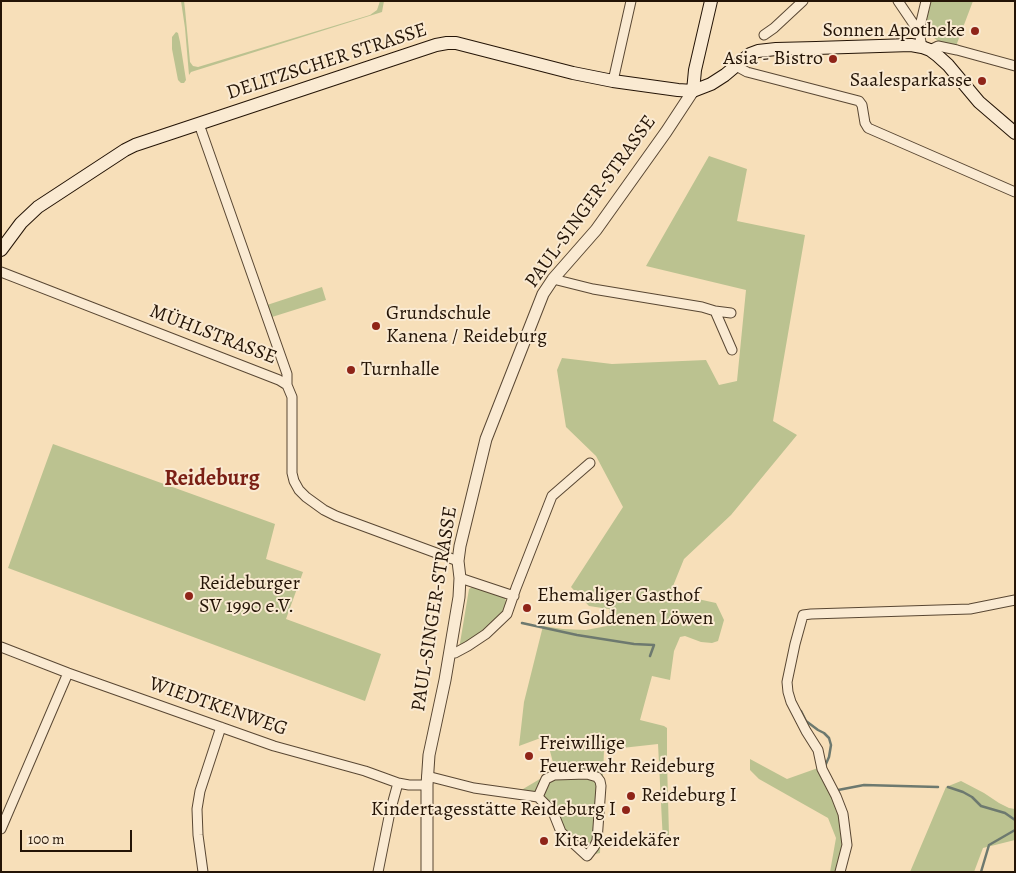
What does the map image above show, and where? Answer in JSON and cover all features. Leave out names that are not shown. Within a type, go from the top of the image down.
[{"type":"main road","points":[[693,91],[695,70],[711,1]]},
{"type":"main road","name":"DELITZSCHER STRASSE","points":[[1,250],[21,223],[38,207],[125,150],[436,45],[456,44],[613,81],[693,91],[711,84],[750,54],[766,50],[911,45],[926,48]]},
{"type":"main road","points":[[926,48],[948,65],[979,102],[1015,133]]},
{"type":"street","points":[[613,81],[631,1]]},
{"type":"street","points":[[764,35],[803,1]]},
{"type":"street","points":[[898,1],[919,32],[926,48],[938,46],[1015,66]]},
{"type":"street","points":[[919,32],[926,1]]},
{"type":"street","points":[[736,66],[747,72],[859,101],[862,105],[865,123],[868,128],[1015,192]]},
{"type":"street","name":"PAUL-SINGER-STRASSE","points":[[427,872],[427,780],[429,755],[445,680],[459,597],[460,578],[458,561],[460,546],[486,439],[543,294],[553,279],[596,230],[693,91]]},
{"type":"street","points":[[199,124],[287,374],[287,385]]},
{"type":"street","name":"MÜHLSTRASSE","points":[[1,272],[270,376],[287,385],[292,397],[292,474],[299,490],[324,510],[336,516],[458,561]]},
{"type":"street","points":[[553,279],[593,289],[702,307],[731,314]]},
{"type":"street","points":[[716,311],[732,350]]},
{"type":"street","points":[[450,652],[455,653],[468,646],[507,614],[552,496],[590,463]]},
{"type":"street","points":[[460,578],[514,596]]},
{"type":"street","points":[[840,872],[846,845],[843,814],[822,770],[818,750],[791,702],[788,692],[787,682],[803,615],[970,609],[1015,600]]},
{"type":"street","name":"WIEDTKENWEG","points":[[1,647],[68,673],[274,746],[398,783],[409,785],[427,780]]},
{"type":"street","points":[[1,829],[68,673]]},
{"type":"street","points":[[203,872],[197,809],[202,785],[222,727]]},
{"type":"street","points":[[427,780],[538,797],[554,812],[561,832],[587,856],[597,841],[601,786],[597,777],[587,774],[554,775],[546,780],[538,797]]},
{"type":"street","points":[[378,872],[398,783]]},
{"type":"green space","points":[[181,1],[184,1],[190,62],[193,66],[198,67],[370,15],[377,10],[380,1],[384,1],[382,12],[191,72],[189,75]]},
{"type":"green space","points":[[931,1],[973,1],[956,46],[938,41],[928,29],[927,19]]},
{"type":"green space","points":[[176,32],[180,42],[186,80],[184,83],[178,80],[172,49],[172,37]]},
{"type":"green space","points":[[709,156],[747,169],[737,221],[805,235],[773,421],[797,435],[731,515],[684,559],[673,586],[675,594],[716,603],[724,620],[718,641],[712,643],[701,642],[685,636],[680,637],[674,651],[670,680],[652,676],[640,720],[667,728],[669,835],[663,842],[658,744],[604,750],[600,853],[587,856],[561,832],[554,812],[545,797],[518,792],[555,770],[546,736],[519,746],[524,702],[543,626],[586,630],[607,626],[610,618],[609,609],[589,606],[571,587],[623,507],[596,456],[566,427],[557,370],[562,358],[612,364],[706,360],[719,385],[737,381],[746,290],[646,266]]},
{"type":"green space","points":[[322,287],[326,300],[272,317],[267,305]]},
{"type":"green space","name":"Reideburger SV 1990 e.V.","points":[[53,444],[275,524],[266,559],[303,572],[286,619],[381,654],[365,701],[8,568]]},
{"type":"green space","points":[[472,587],[505,598],[504,614],[495,624],[459,649],[469,589]]},
{"type":"green space","points":[[750,759],[787,779],[818,768],[840,815],[843,846],[842,856],[836,872],[830,872],[836,838],[828,818],[759,779],[750,770]]},
{"type":"green space","points":[[961,781],[999,803],[1015,809],[1015,840],[983,848],[974,872],[910,872],[946,787]]},
{"type":"waterway","points":[[522,623],[577,635],[634,644],[654,645],[650,656]]},
{"type":"waterway","points":[[801,711],[806,721],[829,738],[831,745],[825,766]]},
{"type":"waterway","points":[[838,790],[864,785],[938,787]]},
{"type":"waterway","points":[[948,787],[972,797],[981,806],[1005,813],[1015,820]]},
{"type":"waterway","points":[[981,872],[989,845],[1015,830]]},
{"type":"place","name":"Sonnen Apotheke","points":[[975,31]]},
{"type":"place","name":"Asia - Bistro","points":[[833,59]]},
{"type":"place","name":"Saalesparkasse","points":[[982,81]]},
{"type":"place","name":"Grundschule Kanena / Reideburg","points":[[376,326]]},
{"type":"place","name":"Turnhalle","points":[[351,370]]},
{"type":"place","name":"Reideburger SV 1990 e.V.","points":[[189,596]]},
{"type":"place","name":"Ehemaliger Gasthof zum Goldenen Löwen","points":[[527,608]]},
{"type":"place","name":"Freiwillige Feuerwehr Reideburg","points":[[529,756]]},
{"type":"place","name":"Reideburg I","points":[[631,796]]},
{"type":"place","name":"Kindertagesstätte Reideburg I","points":[[626,810]]},
{"type":"place","name":"Kita Reidekäfer","points":[[544,841]]},
{"type":"district","name":"Reideburg","points":[[212,480]]}]
